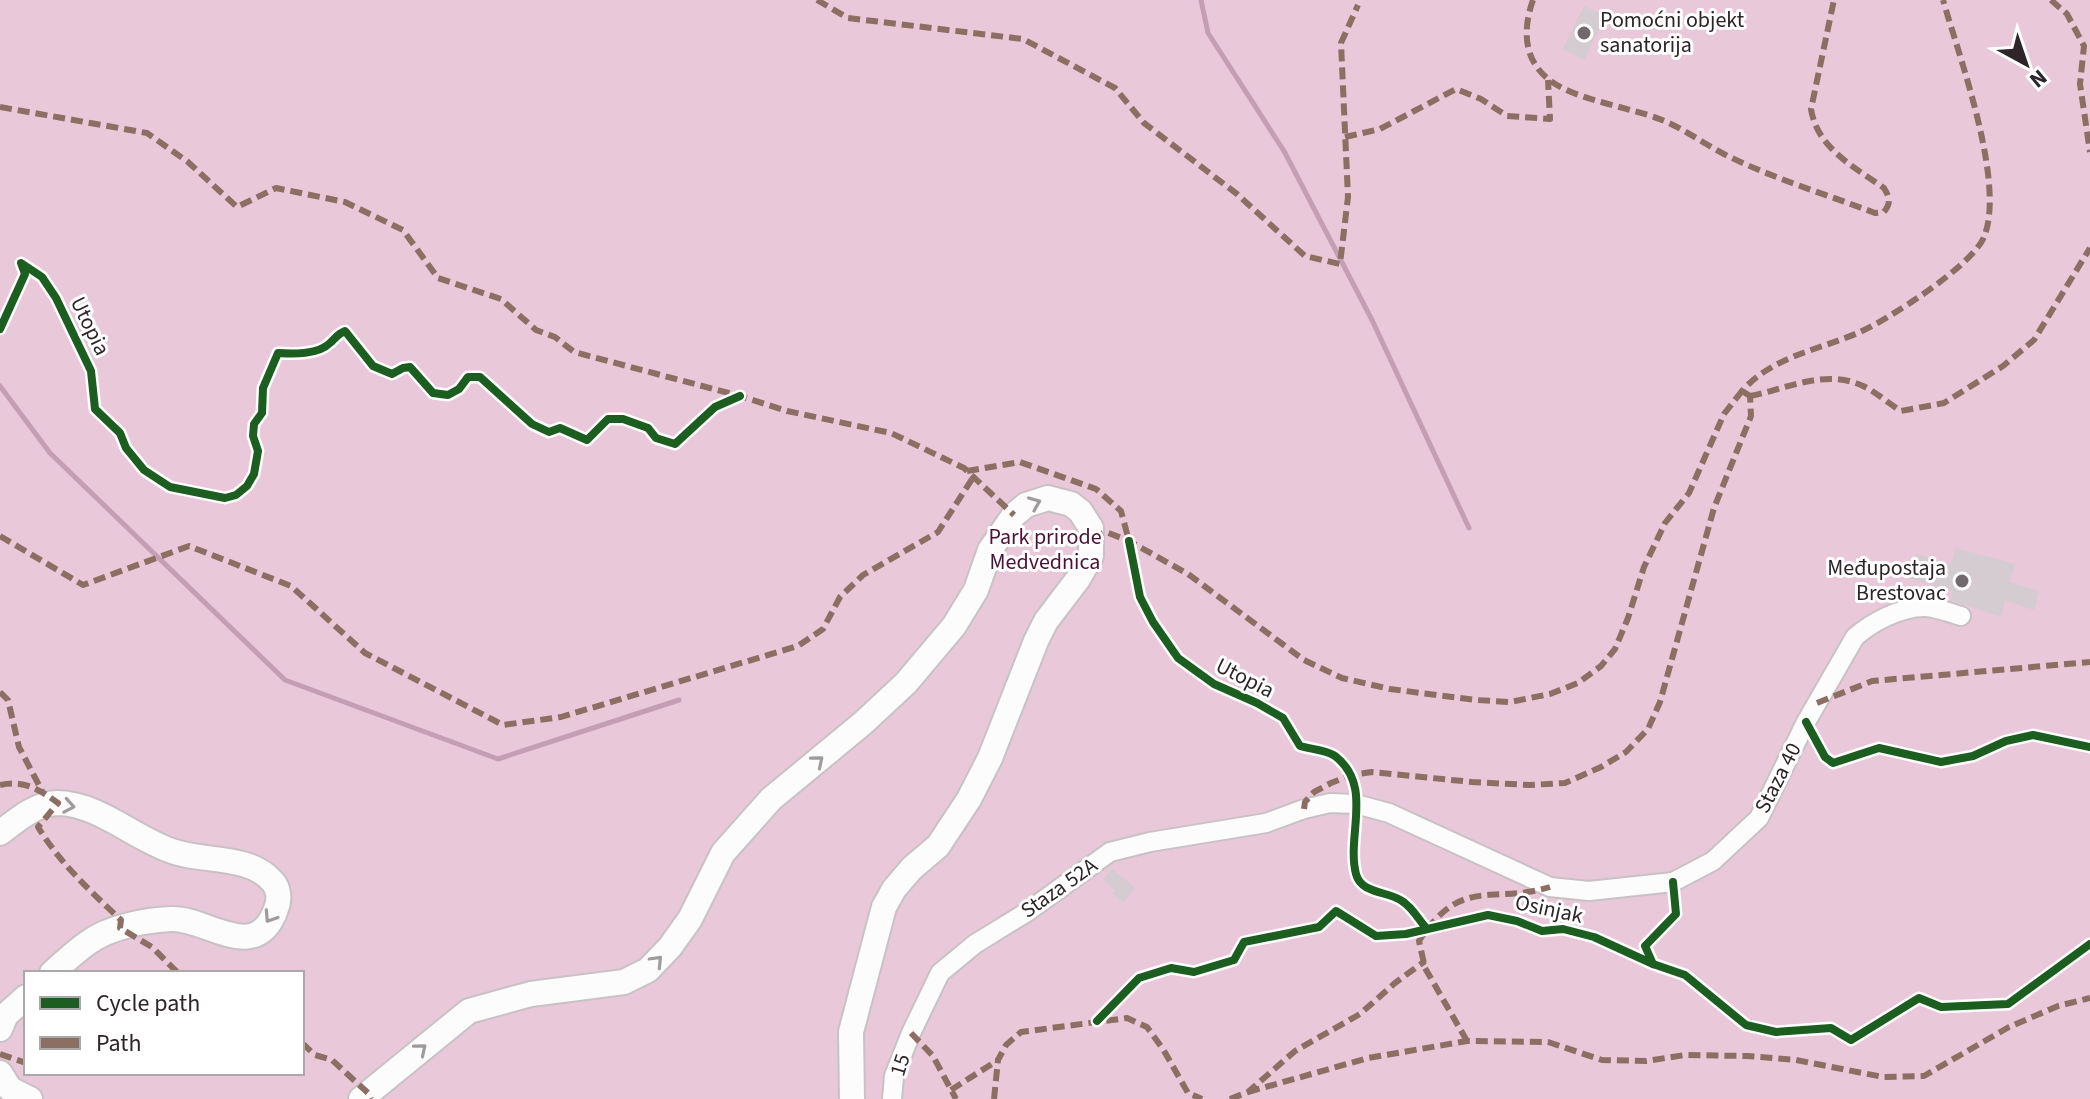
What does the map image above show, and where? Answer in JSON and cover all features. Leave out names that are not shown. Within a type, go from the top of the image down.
[{"type":"main road","points":[[361,1099],[469,1011],[531,994],[624,982],[648,970],[690,919],[723,853],[732,842],[771,799],[906,683],[954,626],[976,590],[990,550],[1014,515],[1038,500],[1060,500],[1080,511],[1087,520],[1092,538],[1091,556],[1078,579],[1046,621],[990,758],[969,799],[938,846],[912,868],[884,907],[851,1032],[852,1099]]},
{"type":"main road","points":[[0,833],[24,815],[45,805],[78,806],[150,844],[189,856],[238,863],[259,871],[272,881],[278,892],[277,909],[258,934],[240,938],[173,919],[120,928],[92,940],[54,971]]},
{"type":"main road","points":[[0,1029],[6,1015],[24,999]]},
{"type":"main road","points":[[0,1073],[10,1089],[30,1099]]},
{"type":"lane","name":"Staza 40","points":[[1304,809],[1330,803],[1356,804],[1389,813],[1550,887],[1589,891],[1673,882],[1713,861],[1759,818],[1817,703],[1855,637],[1867,626],[1898,613],[1924,607],[1961,616]]},
{"type":"lane","name":"Staza 52A","points":[[911,1033],[940,973],[953,960],[1110,852],[1150,842],[1266,823],[1304,809]]},
{"type":"lane","name":"15","points":[[892,1099],[894,1076],[911,1033]]},
{"type":"green space","name":"Park prirode Medvednica","points":[[0,0],[2090,0],[2090,1099],[0,1099]]},
{"type":"building","name":"Pomoćni objekt sanatorija","points":[[1584,6],[1605,16],[1584,60],[1563,49]]},
{"type":"building","name":"Međupostaja Brestovac","points":[[1956,548],[2015,564],[2009,582],[2039,591],[2034,610],[2005,601],[2001,617],[1951,600],[1953,591],[1909,579],[1916,554],[1951,564]]},
{"type":"building","points":[[1112,869],[1135,888],[1123,902],[1103,880]]},
{"type":"waterway","points":[[1201,0],[1208,33],[1284,151],[1372,320],[1469,528]]},
{"type":"waterway","points":[[0,386],[50,453],[285,680],[498,759],[679,700]]},
{"type":"marked path","points":[[817,0],[848,18],[1023,39],[1115,88],[1144,123],[1237,194],[1305,256],[1340,264],[1348,197],[1341,43],[1358,5]]},
{"type":"marked path","points":[[1533,0],[1527,32],[1529,52],[1539,70],[1558,86],[1586,98],[1662,120],[1732,158],[1785,180],[1875,213],[1884,212],[1889,200],[1884,188],[1829,146],[1815,123],[1811,109],[1834,0]]},
{"type":"marked path","points":[[1750,396],[1742,391],[1768,370],[1797,355],[1860,332],[1909,304],[1964,262],[1984,237],[1989,214],[1985,153],[1969,85],[1943,0]]},
{"type":"marked path","points":[[2051,0],[2067,14],[2084,46],[2080,84],[2090,152]]},
{"type":"marked path","points":[[1345,137],[1380,129],[1456,89],[1481,99],[1507,116],[1550,119],[1548,80]]},
{"type":"marked path","points":[[0,107],[147,133],[188,162],[237,207],[276,188],[345,202],[403,230],[438,278],[501,299],[536,330],[555,337],[574,352],[787,411],[891,433],[964,468],[1014,515]]},
{"type":"marked path","points":[[1750,396],[1820,379],[1835,379],[1863,386],[1901,411],[1944,403],[2003,366],[2034,340],[2090,248]]},
{"type":"marked path","points":[[1092,538],[1106,532],[1129,541],[1188,574],[1304,660],[1342,678],[1390,689],[1476,700],[1510,702],[1550,694],[1578,683],[1601,666],[1615,649],[1644,567],[1665,523],[1689,493],[1724,414],[1742,391]]},
{"type":"marked path","points":[[1304,809],[1305,802],[1314,792],[1351,775],[1372,772],[1472,782],[1565,783],[1626,752],[1648,729],[1660,702],[1714,508],[1751,416],[1750,396]]},
{"type":"marked path","points":[[967,471],[1020,462],[1096,489],[1121,511],[1129,541]]},
{"type":"marked path","points":[[0,536],[83,585],[189,546],[291,586],[365,653],[503,725],[561,717],[798,646],[823,629],[840,597],[863,575],[938,532],[974,476]]},
{"type":"marked path","points":[[1817,703],[1872,681],[2090,662]]},
{"type":"marked path","points":[[0,692],[8,700],[19,747],[42,791]]},
{"type":"marked path","points":[[0,785],[31,787],[58,803],[38,827],[56,853],[121,920],[120,928],[152,947],[176,971]]},
{"type":"marked path","points":[[1467,1041],[1425,968],[1419,941],[1449,907],[1464,900],[1550,887]]},
{"type":"marked path","points":[[1230,1099],[1248,1092],[1295,1051],[1360,1014],[1425,961]]},
{"type":"marked path","points":[[1248,1092],[1368,1058],[1467,1041],[1548,1042],[1602,1060],[1646,1061],[1685,1055],[1747,1056],[1796,1060],[1883,1077],[1924,1076],[2009,1027],[2058,1006],[2090,998]]},
{"type":"marked path","points":[[994,1099],[998,1060],[1006,1045],[1021,1032],[1127,1018],[1147,1027],[1188,1093],[1202,1099]]},
{"type":"marked path","points":[[911,1033],[933,1056],[956,1099]]},
{"type":"marked path","points":[[304,1045],[315,1055],[332,1060],[371,1099]]},
{"type":"marked path","points":[[0,1054],[24,1062]]},
{"type":"marked path","points":[[951,1090],[998,1060]]},
{"type":"cycle path","name":"Utopia","points":[[0,329],[25,274],[21,263],[42,277],[56,298],[91,371],[95,409],[120,433],[126,448],[144,470],[170,487],[225,498],[236,495],[247,486],[254,474],[258,451],[253,436],[254,424],[262,413],[263,388],[278,353],[319,350],[345,331],[373,366],[392,374],[410,367],[433,393],[448,395],[459,389],[468,377],[480,377],[532,424],[549,432],[560,428],[587,440],[608,419],[623,419],[648,428],[656,438],[675,444],[715,407],[740,396]]},
{"type":"cycle path","name":"Utopia","points":[[1129,541],[1140,597],[1178,658],[1214,684],[1283,718],[1300,746],[1332,754],[1347,768],[1356,796],[1356,874],[1369,889],[1406,904],[1427,929]]},
{"type":"cycle path","points":[[1806,722],[1825,757],[1833,763],[1879,748],[1941,762],[1973,756],[2006,741],[2033,735],[2090,747]]},
{"type":"cycle path","points":[[1673,882],[1676,914],[1645,946],[1653,964],[1685,975],[1746,1025],[1776,1032],[1831,1028],[1851,1040],[1919,998],[1941,1007],[2008,1004],[2090,944]]},
{"type":"cycle path","name":"Osinjak","points":[[1097,1021],[1139,978],[1171,968],[1194,972],[1234,960],[1244,942],[1319,927],[1336,911],[1376,936],[1406,934],[1488,915],[1517,921],[1542,931],[1563,929],[1594,937],[1653,964]]},
{"type":"place","name":"Pomoćni objekt sanatorija","points":[[1584,33]]},
{"type":"place","name":"Međupostaja Brestovac","points":[[1962,581]]}]
